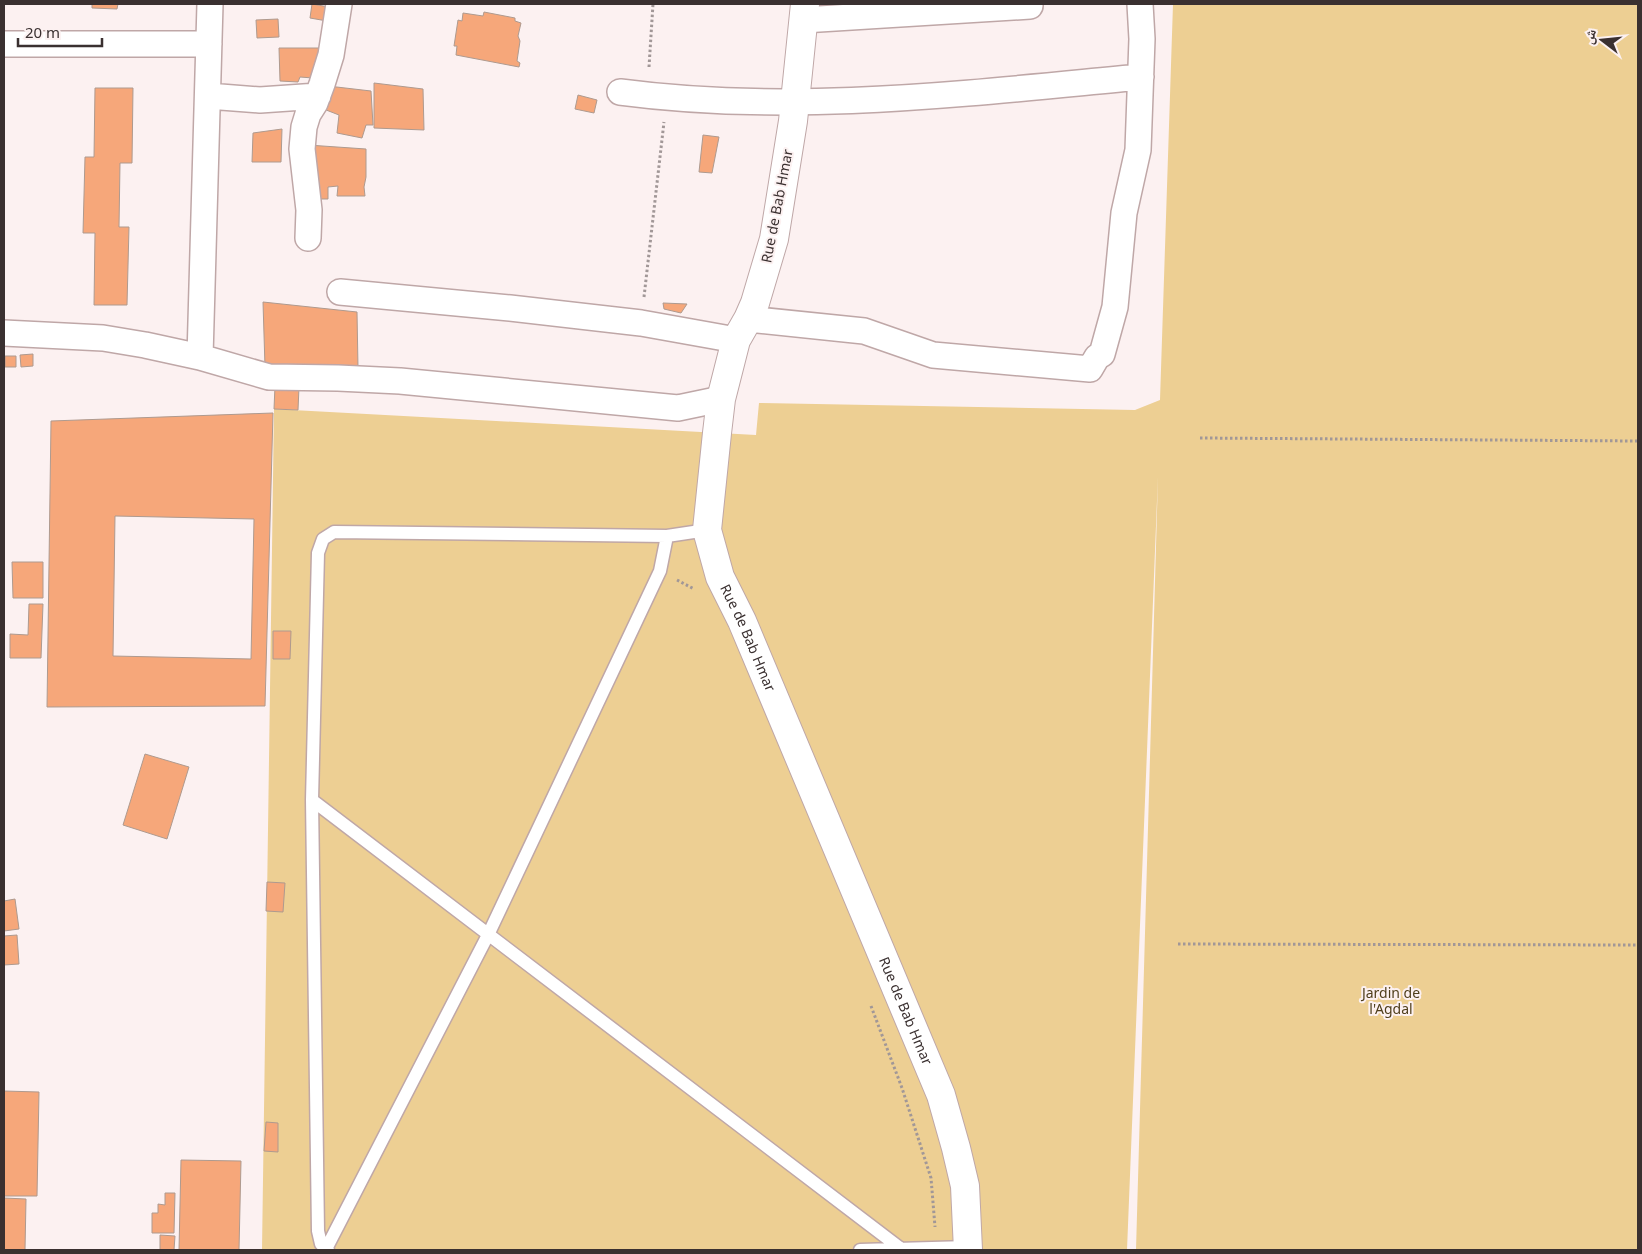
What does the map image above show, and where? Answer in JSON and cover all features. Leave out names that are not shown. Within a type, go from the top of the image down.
[{"type":"main road","name":"Rue de Bab Hmar","points":[[804,12],[796,103],[774,239],[755,303],[742,330],[721,399],[707,530],[720,577],[742,621],[941,1095],[965,1186],[968,1249]]},
{"type":"street","points":[[200,357],[210,4]]},
{"type":"street","points":[[308,238],[309,210],[302,149],[308,114],[318,96],[331,56],[339,4]]},
{"type":"street","points":[[340,292],[510,308],[641,323],[742,330],[864,331],[933,355],[1090,368],[1097,357],[1102,354],[1115,307],[1124,213],[1138,150],[1141,77],[1140,4]]},
{"type":"street","points":[[804,12],[1030,6]]},
{"type":"street","points":[[4,44],[209,44]]},
{"type":"street","points":[[620,92],[657,97],[796,103],[961,94],[1141,77]]},
{"type":"street","points":[[208,96],[260,100],[318,96]]},
{"type":"street","points":[[4,333],[103,338],[200,357],[269,377],[400,381],[678,408],[721,399]]},
{"type":"lane","points":[[667,536],[660,571],[488,935],[327,1250],[321,1244],[318,1231],[312,800],[318,553],[323,539],[334,532],[667,536],[707,530]]},
{"type":"lane","points":[[312,800],[900,1248]]},
{"type":"lane","points":[[860,1250],[900,1248],[968,1249]]},
{"type":"path","points":[[641,323],[657,97],[653,4]]},
{"type":"path","points":[[1200,438],[1638,441]]},
{"type":"path","points":[[1178,944],[1638,945]]},
{"type":"green space","name":"Jardin de l'Agdal","points":[[1173,4],[1638,4],[1638,1250],[1136,1250],[1158,476],[1127,1250],[262,1250],[274,409],[756,435],[759,403],[1135,410],[1160,400]]},
{"type":"building","points":[[92,4],[118,4],[117,9],[92,8]]},
{"type":"building","points":[[312,4],[329,7],[327,21],[310,18]]},
{"type":"building","points":[[484,12],[515,18],[515,21],[521,23],[518,36],[520,41],[517,61],[520,63],[519,67],[456,55],[457,46],[454,46],[458,20],[462,21],[463,13],[483,16]]},
{"type":"building","points":[[278,19],[279,37],[257,38],[256,20]]},
{"type":"building","points":[[279,48],[321,48],[313,78],[300,77],[298,82],[280,81]]},
{"type":"building","points":[[374,83],[423,89],[424,130],[374,128]]},
{"type":"building","points":[[328,86],[371,91],[373,125],[366,125],[362,138],[337,133],[339,115],[321,108]]},
{"type":"building","points":[[95,88],[133,88],[132,163],[120,163],[119,227],[129,227],[127,305],[94,305],[95,233],[83,233],[85,157],[94,157]]},
{"type":"building","points":[[578,95],[597,100],[594,113],[575,109]]},
{"type":"building","points":[[282,129],[281,162],[252,162],[253,133]]},
{"type":"building","points":[[703,135],[719,137],[712,173],[699,172]]},
{"type":"building","points":[[308,145],[366,149],[365,196],[337,196],[338,186],[328,187],[328,199],[310,199]]},
{"type":"building","points":[[263,302],[357,312],[358,368],[265,367]]},
{"type":"building","points":[[663,303],[687,304],[681,313],[664,309]]},
{"type":"building","points":[[33,354],[33,366],[21,367],[20,355]]},
{"type":"building","points":[[5,356],[16,356],[16,367],[5,367]]},
{"type":"building","points":[[275,386],[299,387],[298,410],[274,409]]},
{"type":"building","points":[[273,413],[265,706],[47,707],[51,421]],"holes":[[[115,516],[254,519],[251,659],[113,656]]]},
{"type":"building","points":[[12,562],[43,562],[43,598],[13,598]]},
{"type":"building","points":[[29,604],[43,604],[41,658],[10,658],[10,634],[28,635]]},
{"type":"building","points":[[273,631],[291,631],[290,659],[273,659]]},
{"type":"building","points":[[145,754],[189,767],[167,839],[123,825]]},
{"type":"building","points":[[267,882],[285,883],[283,912],[266,911]]},
{"type":"building","points":[[15,899],[19,929],[4,931],[4,901]]},
{"type":"building","points":[[17,935],[19,964],[4,965],[4,936]]},
{"type":"building","points":[[4,1091],[39,1092],[37,1196],[4,1196]]},
{"type":"building","points":[[266,1122],[278,1123],[278,1152],[264,1151]]},
{"type":"building","points":[[181,1160],[241,1161],[239,1250],[179,1250]]},
{"type":"building","points":[[165,1193],[175,1193],[174,1233],[152,1233],[152,1213],[158,1213],[158,1204],[165,1205]]},
{"type":"building","points":[[4,1198],[26,1199],[25,1250],[4,1250]]},
{"type":"building","points":[[160,1235],[175,1236],[174,1250],[160,1250]]}]
